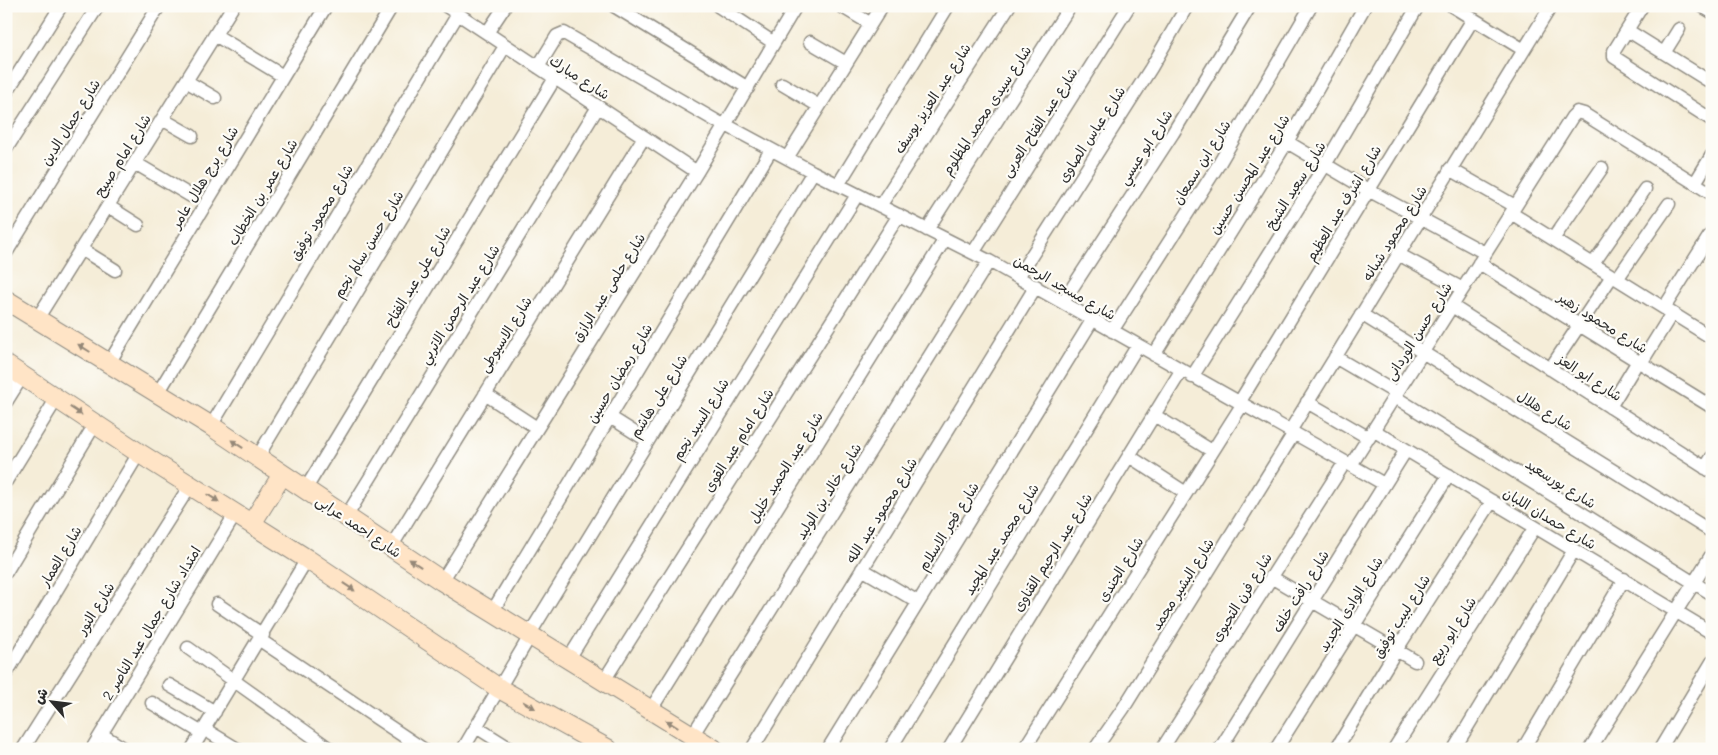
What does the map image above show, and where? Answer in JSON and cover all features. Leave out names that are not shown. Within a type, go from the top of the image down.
[{"type":"street","points":[[6,93],[60,6]]},
{"type":"street","points":[[6,149],[98,6]]},
{"type":"street","name":"شارع جمال الدين","points":[[6,253],[159,6]]},
{"type":"street","name":"شارع امام صبيح","points":[[37,319],[233,6]]},
{"type":"street","name":"شارع برج هلال عامر","points":[[109,363],[326,6]]},
{"type":"street","name":"شارع عمر بن الخطاب","points":[[158,393],[392,6]]},
{"type":"street","name":"شارع مبارك","points":[[446,6],[697,172]]},
{"type":"street","points":[[487,33],[505,6]]},
{"type":"street","points":[[614,6],[748,88]]},
{"type":"street","points":[[718,6],[774,43]]},
{"type":"street","name":"شارع حلمى عبد الرازق","points":[[442,581],[726,125],[796,6]]},
{"type":"street","points":[[841,6],[871,24]]},
{"type":"street","points":[[786,158],[882,6]]},
{"type":"street","points":[[838,185],[948,6]]},
{"type":"street","name":"شارع عبد العزيز يوسف","points":[[880,206],[1009,6]]},
{"type":"street","name":"شارع سيدى محمد المظلوم","points":[[927,230],[1070,6]]},
{"type":"street","name":"شارع عبد الفتاح العربى","points":[[973,253],[1130,6]]},
{"type":"street","name":"شارع عباس الصاوى","points":[[1018,277],[1152,68],[1187,6]]},
{"type":"street","name":"شارع ابو عيسي","points":[[1063,302],[1173,133],[1250,6]]},
{"type":"street","name":"شارع ابن سمعان","points":[[1112,331],[1219,164],[1311,6]]},
{"type":"street","name":"شارع عبد المحسن حسين","points":[[1154,355],[1287,142],[1365,6]]},
{"type":"street","name":"شارع سعيد الشيخ","points":[[1187,374],[1325,165],[1418,6]]},
{"type":"street","points":[[1452,6],[1524,50]]},
{"type":"street","name":"شارع محمود شبانه","points":[[1292,432],[1307,402],[1551,6]]},
{"type":"street","points":[[1642,6],[1614,51],[1614,57],[1618,62],[1712,120]]},
{"type":"street","points":[[1702,6],[1712,12]]},
{"type":"street","name":"شارع محمود توفيق","points":[[211,426],[458,14]]},
{"type":"street","name":"شارع اشرف عبد العظيم","points":[[1240,404],[1473,19]]},
{"type":"street","points":[[1664,53],[1679,29]]},
{"type":"street","points":[[1627,30],[1712,83]]},
{"type":"street","name":"شارع مسجد الرحمن","points":[[538,67],[557,36],[564,33],[771,150],[1036,286],[1187,374],[1384,484]]},
{"type":"street","points":[[215,34],[283,76]]},
{"type":"street","points":[[810,42],[846,63]]},
{"type":"street","name":"شارع حسن سالم نجم","points":[[257,458],[505,46]]},
{"type":"street","name":"شارع على عبد الفتاح","points":[[305,490],[555,78]]},
{"type":"street","points":[[186,81],[215,98]]},
{"type":"street","points":[[782,84],[819,106]]},
{"type":"street","name":"شارع عبد الرحمن الاتربي","points":[[346,517],[598,107]]},
{"type":"street","name":"شارع حسن الوردانى","points":[[1348,463],[1371,434],[1572,117],[1577,112],[1584,114],[1695,183]]},
{"type":"street","points":[[162,119],[192,136]]},
{"type":"street","name":"شارع الاسيوطى","points":[[391,546],[644,138]]},
{"type":"street","name":"شارع محمود زهير","points":[[1287,142],[1420,218],[1579,325],[1712,407]]},
{"type":"street","name":"شارع رمضان حسين","points":[[492,612],[771,150]]},
{"type":"street","points":[[1712,155],[1695,183],[1712,194]]},
{"type":"street","points":[[135,163],[191,196]]},
{"type":"street","points":[[1553,239],[1602,168]]},
{"type":"street","points":[[1450,169],[1592,264],[1711,336]]},
{"type":"street","name":"شارع على هاشم","points":[[463,749],[500,689],[529,636],[813,172]]},
{"type":"street","points":[[1592,264],[1645,189]]},
{"type":"street","name":"شارع السيد نجم","points":[[568,660],[857,195]]},
{"type":"street","points":[[1550,369],[1579,325],[1669,204]]},
{"type":"street","points":[[108,206],[138,225]]},
{"type":"street","name":"شارع امام عبد القوى","points":[[603,682],[899,216]]},
{"type":"street","points":[[1610,407],[1640,362],[1710,235]]},
{"type":"street","name":"شارع عبد الحميد خليل","points":[[650,711],[945,239]]},
{"type":"street","points":[[81,249],[115,270]]},
{"type":"street","points":[[1398,254],[1463,289]]},
{"type":"street","name":"شارع خالد بن الوليد","points":[[692,736],[989,261]]},
{"type":"street","name":"شارع محمود عبد الله","points":[[752,749],[1036,286]]},
{"type":"street","name":"شارع احمد عرابى","points":[[6,300],[211,426],[442,581],[714,749]]},
{"type":"street","name":"شارع ابو العز","points":[[1452,306],[1708,470]]},
{"type":"street","name":"شارع هلال","points":[[1361,314],[1712,532]]},
{"type":"street","name":"شارع فجر الاسلام","points":[[828,749],[1093,319]]},
{"type":"street","name":"شارع محمد عبد المجيد","points":[[890,749],[1138,345]]},
{"type":"street","name":"شارع بورسعيد","points":[[1335,358],[1712,594]]},
{"type":"street","points":[[6,365],[139,453],[191,484],[307,559],[500,689],[608,749]]},
{"type":"street","name":"شارع عبد الرحيم القناوى","points":[[949,749],[1154,415],[1187,374]]},
{"type":"street","points":[[6,402],[23,375]]},
{"type":"street","points":[[485,394],[537,428]]},
{"type":"street","points":[[6,481],[57,398]]},
{"type":"street","name":"شارع حمدان اللبان","points":[[1307,402],[1406,450],[1712,632]]},
{"type":"street","name":"شارع الجندى","points":[[1024,749],[1240,404]]},
{"type":"street","points":[[1154,415],[1212,451]]},
{"type":"street","points":[[610,417],[648,441]]},
{"type":"street","points":[[6,572],[95,424]]},
{"type":"street","name":"شارع البشير محمد","points":[[1095,749],[1123,708],[1292,432]]},
{"type":"street","name":"شارع رافت خلف","points":[[1220,749],[1406,450]]},
{"type":"street","name":"شارع العمار","points":[[6,674],[139,453]]},
{"type":"street","points":[[1129,456],[1186,493]]},
{"type":"street","points":[[1708,470],[1712,457]]},
{"type":"street","name":"شارع فرن التحيوى","points":[[1162,749],[1271,577],[1348,463]]},
{"type":"street","points":[[252,523],[282,474]]},
{"type":"street","name":"شارع الوادى الجديد","points":[[1276,749],[1449,476]]},
{"type":"street","name":"شارع النور","points":[[24,749],[191,484]]},
{"type":"street","name":"شارع لبيب توفيق","points":[[1336,749],[1397,649],[1492,501]]},
{"type":"street","name":"امتداد شارع جمال عبد الناصر 2","points":[[92,749],[236,513]]},
{"type":"street","name":"شارع ابو ربيع","points":[[1394,749],[1535,527]]},
{"type":"street","points":[[1454,749],[1574,550]]},
{"type":"street","points":[[1590,749],[1712,554]]},
{"type":"street","points":[[192,749],[307,559]]},
{"type":"street","points":[[862,569],[918,602]]},
{"type":"street","points":[[1271,577],[1355,624],[1414,661]]},
{"type":"street","points":[[1523,749],[1624,579]]},
{"type":"street","points":[[217,604],[261,637],[423,749]]},
{"type":"street","points":[[188,648],[330,749]]},
{"type":"street","points":[[1660,749],[1712,662]]},
{"type":"street","points":[[169,685],[215,712]]},
{"type":"street","points":[[152,702],[237,749]]},
{"type":"street","points":[[476,727],[511,749]]},
{"type":"street","points":[[101,734],[125,749]]}]
